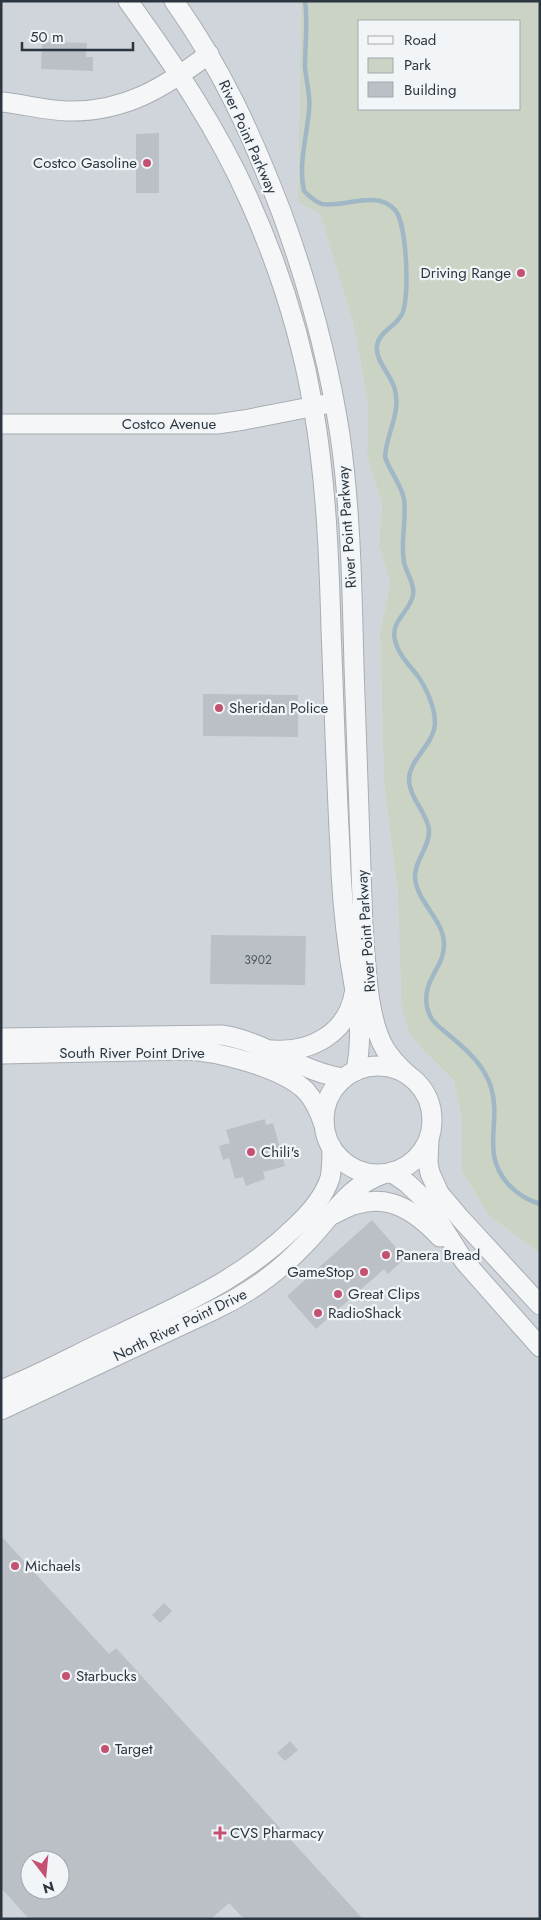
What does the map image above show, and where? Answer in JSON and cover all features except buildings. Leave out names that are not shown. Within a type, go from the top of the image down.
[{"type":"street","name":"River Point Parkway","points":[[128,1],[180,75],[223,146],[257,219],[292,317],[313,407],[329,555],[340,857],[346,931],[361,1033],[359,1054],[350,1075]]},
{"type":"street","name":"River Point Parkway","points":[[174,1],[209,54],[247,127],[284,221],[311,300],[321,339],[334,402],[347,502],[352,580],[363,927],[368,978],[374,1018],[382,1043],[395,1064],[408,1075]]},
{"type":"street","points":[[1,102],[66,111],[101,108],[141,97],[180,75],[209,54]]},
{"type":"street","name":"Costco Avenue","points":[[1,424],[217,424],[334,402]]},
{"type":"street","points":[[268,1049],[296,1049],[318,1042],[327,1036],[348,1015],[355,987]]},
{"type":"street","name":"South River Point Drive","points":[[1,1038],[207,1034],[234,1037],[268,1049],[306,1069],[330,1076],[350,1075]]},
{"type":"street","name":"South River Point Drive","points":[[1,1054],[184,1050],[227,1056],[274,1072],[304,1089],[315,1104],[324,1125]]},
{"type":"street","points":[[429,1138],[421,1154],[400,1170],[387,1173],[364,1172],[355,1169],[344,1162],[332,1148],[324,1125],[328,1099],[337,1085],[350,1075],[371,1066],[390,1067],[408,1075],[419,1085],[428,1099],[432,1116],[428,1163],[430,1173],[439,1193],[540,1305]]},
{"type":"street","name":"North River Point Drive","points":[[1,1390],[181,1306],[219,1286],[252,1265],[278,1244],[316,1204],[330,1178],[332,1148]]},
{"type":"street","points":[[387,1173],[418,1192],[464,1261]]},
{"type":"street","name":"North River Point Drive","points":[[1,1410],[249,1292],[292,1257],[344,1199],[362,1183],[387,1173]]},
{"type":"street","points":[[325,1222],[343,1209],[359,1203],[373,1201],[393,1203],[403,1207],[424,1220],[464,1261],[540,1347]]},
{"type":"shaded area","points":[[1,1],[301,1],[298,201],[318,212],[321,217],[353,323],[368,403],[367,457],[382,503],[379,546],[390,582],[380,633],[384,784],[398,895],[411,1037],[454,1081],[462,1120],[462,1172],[489,1216],[540,1253],[540,1919],[1,1919]]},
{"type":"green space","points":[[301,1],[540,1],[540,1253],[489,1216],[462,1172],[462,1120],[454,1081],[411,1037],[402,1010],[398,895],[384,784],[380,633],[390,582],[379,546],[382,503],[367,457],[368,403],[353,323],[318,212],[298,202]]},
{"type":"waterway","points":[[305,1],[305,67],[309,105],[302,161],[304,191],[322,204],[331,205],[370,200],[387,204],[395,210],[399,218],[405,245],[406,293],[402,314],[378,341],[377,352],[395,390],[395,416],[385,457],[404,499],[403,554],[413,591],[411,601],[395,627],[395,640],[401,655],[424,685],[435,716],[434,730],[413,764],[409,779],[412,792],[428,823],[429,830],[429,836],[419,860],[415,878],[420,895],[443,934],[444,943],[441,959],[428,988],[426,997],[427,1007],[433,1020],[474,1058],[488,1079],[494,1100],[493,1149],[500,1172],[515,1191],[527,1199],[540,1204]]},
{"type":"place","name":"Costco Gasoline","points":[[147,163]]},
{"type":"place","name":"Driving Range","points":[[521,273]]},
{"type":"place","name":"Sheridan Police","points":[[219,708]]},
{"type":"place","name":"Chili's","points":[[251,1152]]},
{"type":"place","name":"Panera Bread","points":[[386,1255]]},
{"type":"place","name":"GameStop","points":[[364,1272]]},
{"type":"place","name":"Great Clips","points":[[338,1294]]},
{"type":"place","name":"RadioShack","points":[[318,1313]]},
{"type":"place","name":"Michaels","points":[[15,1566]]},
{"type":"place","name":"Starbucks","points":[[66,1676]]},
{"type":"place","name":"Target","points":[[105,1749]]},
{"type":"place","name":"CVS Pharmacy","points":[[220,1833]]}]
